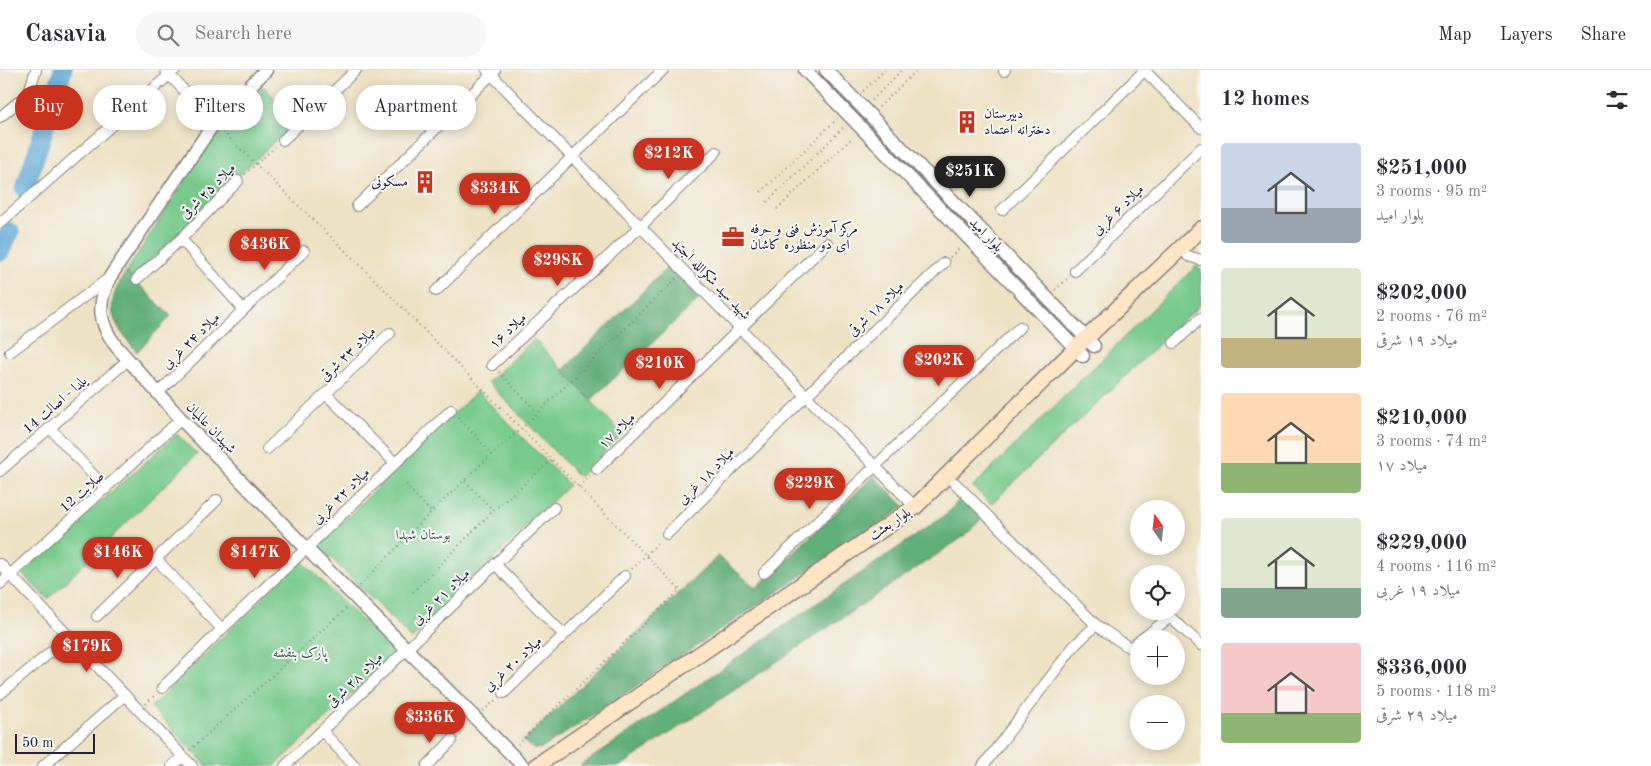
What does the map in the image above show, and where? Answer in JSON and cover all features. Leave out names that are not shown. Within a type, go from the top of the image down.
[{"type":"main road","name":"بلوار بعثت","points":[[555,766],[923,514],[1201,229]]},
{"type":"main road","name":"بلوار بعثت","points":[[536,766],[915,507],[1085,347],[1195,258],[1201,244]]},
{"type":"street","points":[[31,85],[36,70]]},
{"type":"street","name":"شهیدان عالمیان","points":[[252,85],[266,70]]},
{"type":"street","points":[[283,140],[356,70]]},
{"type":"street","points":[[436,291],[572,157],[664,70]]},
{"type":"street","name":"بلوار امید","points":[[805,70],[1085,347]]},
{"type":"street","name":"بلوار امید","points":[[826,70],[886,131],[1085,347]]},
{"type":"street","points":[[1002,210],[1144,70],[1201,128]]},
{"type":"street","points":[[357,206],[491,71]]},
{"type":"street","name":"شهید سید شکرالله اجتهد","points":[[491,71],[572,157],[915,507]]},
{"type":"street","points":[[0,223],[170,72],[181,85]]},
{"type":"street","points":[[832,98],[843,87]]},
{"type":"street","points":[[0,117],[15,105]]},
{"type":"street","name":"شهیدان عالمیان","points":[[213,130],[110,277],[102,300],[101,315],[108,335],[181,418],[306,548],[523,766]]},
{"type":"street","points":[[876,142],[886,131]]},
{"type":"street","name":"میلاد ۶ غربی","points":[[1075,271],[1201,148]]},
{"type":"street","name":"میلاد ۱۶","points":[[492,365],[641,226],[716,152]]},
{"type":"street","name":"میلاد ۲۵ شرقی","points":[[137,280],[181,239],[238,181]]},
{"type":"street","points":[[181,239],[243,310]]},
{"type":"street","name":"میلاد ۱۷","points":[[597,469],[827,243]]},
{"type":"street","name":"میلاد ۲۴ غربی","points":[[158,393],[304,251]]},
{"type":"street","name":"میلاد ۱۸ شرقی","points":[[806,396],[944,263]]},
{"type":"street","points":[[10,352],[110,277]]},
{"type":"street","points":[[1174,343],[1201,318]]},
{"type":"street","points":[[764,573],[1020,326]]},
{"type":"street","name":"میلاد ۲۳ شرقی","points":[[267,449],[390,333]]},
{"type":"street","name":"یلدا - اصالت 14","points":[[0,471],[128,360]]},
{"type":"street","points":[[326,394],[395,462]]},
{"type":"street","name":"میلاد ۱۸ غربی","points":[[667,534],[806,396]]},
{"type":"street","name":"میلاد ۲۲ غربی","points":[[162,688],[222,628],[451,410]]},
{"type":"street","name":"صلابت 12","points":[[0,584],[106,489],[181,418]]},
{"type":"street","points":[[50,428],[106,489]]},
{"type":"street","points":[[954,483],[1096,625],[1130,648]]},
{"type":"street","points":[[97,616],[217,500]]},
{"type":"street","name":"میلاد ۲۱ غربی","points":[[407,650],[554,508]]},
{"type":"street","points":[[156,559],[222,628]]},
{"type":"street","points":[[0,564],[192,766]]},
{"type":"street","points":[[495,564],[564,635]]},
{"type":"street","name":"میلاد ۲۰ غربی","points":[[504,693],[625,576]]},
{"type":"street","points":[[1154,630],[1170,618],[1184,630]]},
{"type":"street","points":[[983,766],[1074,646],[1096,625]]},
{"type":"street","points":[[1185,631],[1201,645]]},
{"type":"street","points":[[0,694],[70,636]]},
{"type":"street","name":"میلاد ۲۸ شرقی","points":[[285,766],[407,650]]},
{"type":"street","points":[[43,766],[125,695]]},
{"type":"street","points":[[322,731],[355,766]]},
{"type":"street","points":[[426,766],[452,740]]},
{"type":"street","points":[[172,766],[183,756]]},
{"type":"path","points":[[860,94],[885,70]]},
{"type":"path","points":[[868,103],[902,70]]},
{"type":"path","points":[[876,111],[917,70]]},
{"type":"path","points":[[761,192],[841,115]]},
{"type":"path","points":[[767,202],[848,123]]},
{"type":"path","points":[[221,130],[368,273],[680,590],[515,748]]},
{"type":"path","points":[[777,209],[857,132]]},
{"type":"path","name":"میلاد ۲۵ شرقی","points":[[238,181],[283,140]]},
{"type":"path","points":[[944,263],[965,243]]},
{"type":"path","points":[[358,588],[431,512],[521,429],[684,271]]},
{"type":"path","points":[[1054,291],[1075,271]]},
{"type":"path","points":[[492,365],[538,412]]},
{"type":"path","points":[[451,410],[492,454]]},
{"type":"path","points":[[413,592],[494,510],[552,460]]},
{"type":"path","points":[[578,487],[597,469]]},
{"type":"path","points":[[465,480],[494,510]]},
{"type":"path","points":[[406,485],[431,512]]},
{"type":"path","points":[[625,576],[667,534]]},
{"type":"path","points":[[183,756],[350,604]]},
{"type":"path","points":[[140,710],[162,688]]},
{"type":"path","name":"میلاد ۲۰ غربی","points":[[481,713],[504,693]]},
{"type":"green space","points":[[263,86],[273,96],[273,130],[287,130],[132,278],[126,272],[218,130],[263,130]]},
{"type":"green space","points":[[669,266],[700,298],[591,400],[563,370]]},
{"type":"green space","points":[[1196,266],[1201,269],[1201,304],[991,504],[973,487]]},
{"type":"green space","points":[[126,272],[171,316],[137,352],[121,332],[113,314],[114,295]]},
{"type":"green space","points":[[534,339],[622,434],[579,477],[488,382]]},
{"type":"green space","name":"بوستان شهدا","points":[[477,391],[569,485],[412,639],[318,545]]},
{"type":"green space","points":[[177,434],[197,454],[48,599],[21,573]]},
{"type":"green space","points":[[874,476],[905,507],[543,748],[534,749],[523,741],[718,556],[756,588]]},
{"type":"green space","points":[[962,496],[983,517],[966,535],[621,766],[580,766],[947,514]]},
{"type":"green space","name":"پارک بنفشه","points":[[301,560],[395,654],[275,766],[207,766],[151,707]]},
{"type":"waterway","points":[[25,189],[63,70]]},
{"type":"waterway","points":[[0,252],[10,232]]},
{"type":"place","name":"دبیرستان دخترانه اعتماد","points":[[967,122]]},
{"type":"place","name":"مسکونی","points":[[425,182]]},
{"type":"place","name":"مرکز آموزش فنی و حرفه ای دو منظوره کاشان","points":[[733,237]]}]
